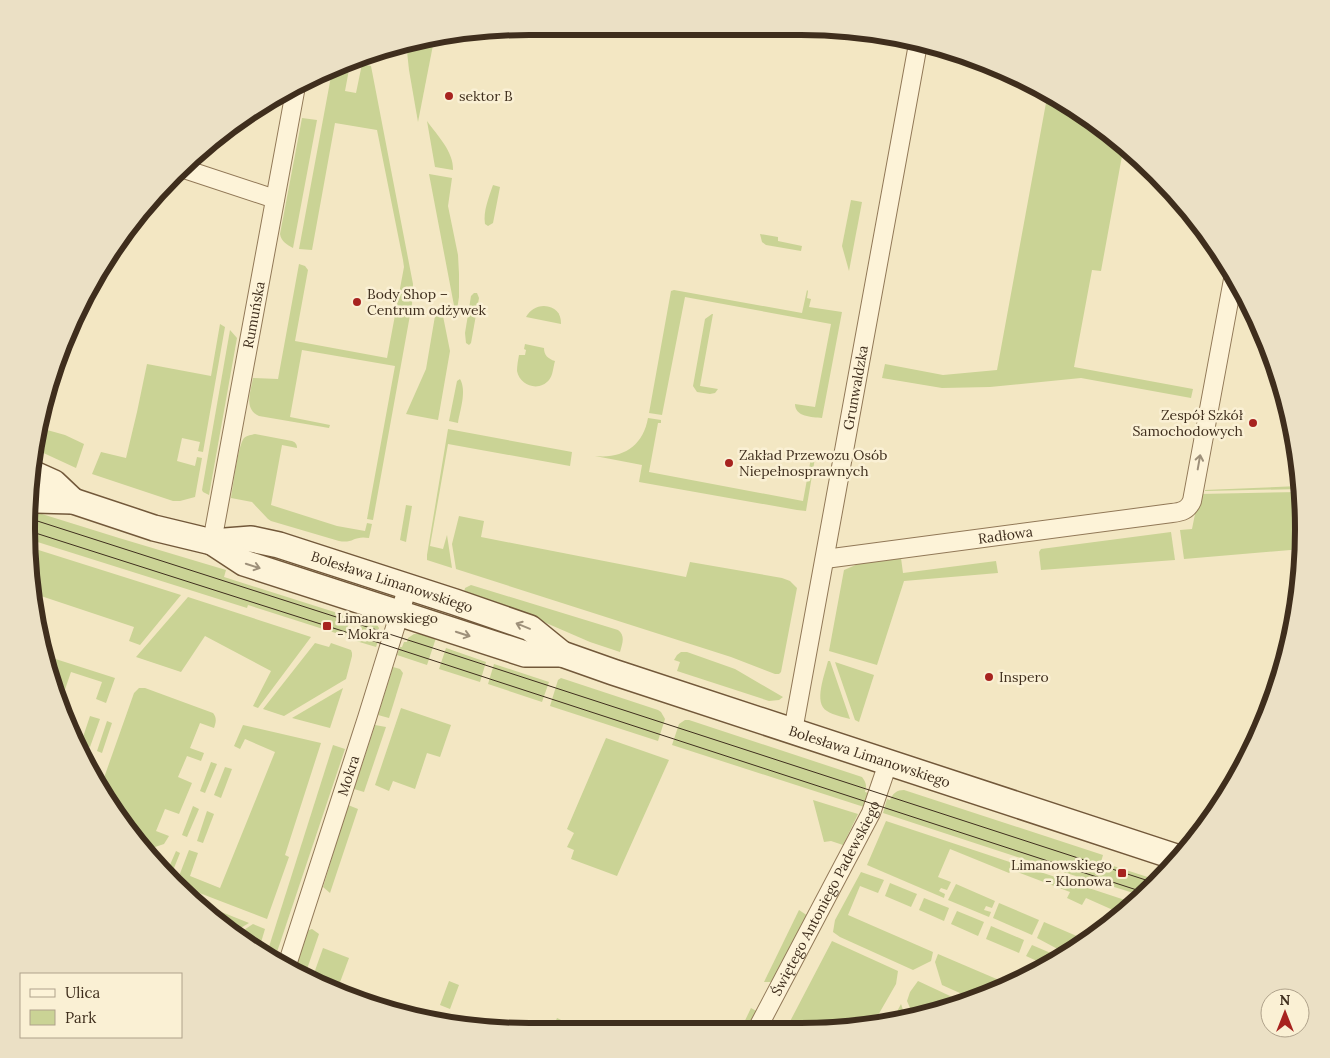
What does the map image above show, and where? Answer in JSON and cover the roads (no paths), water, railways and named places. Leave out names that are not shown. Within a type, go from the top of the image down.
[{"type":"street","name":"Grunwaldzka","points":[[793,732],[917,49]]},
{"type":"street","name":"Rumuńska","points":[[212,542],[294,95]]},
{"type":"street","points":[[190,171],[275,199]]},
{"type":"street","name":"Radłowa","points":[[824,559],[1162,515],[1187,509],[1192,500],[1232,287]]},
{"type":"street","name":"Bolesława Limanowskiego","points":[[38,476],[54,483],[73,501]]},
{"type":"street","name":"Bolesława Limanowskiego","points":[[36,500],[73,501],[154,528],[212,542],[251,539],[287,548],[408,586],[530,628],[562,654]]},
{"type":"street","name":"Bolesława Limanowskiego","points":[[212,542],[244,563],[525,654],[562,654],[665,690],[1171,856]]},
{"type":"street","name":"Mokra","points":[[288,960],[353,762],[408,586]]},
{"type":"street","name":"Świętego Antoniego Padewskiego","points":[[760,1023],[871,813],[888,763]]},
{"type":"tram line","points":[[35,520],[1147,881]]},
{"type":"tram line","points":[[35,533],[352,634],[1137,890]]},
{"type":"place","name":"sektor B","points":[[449,96]]},
{"type":"place","name":"Body Shop – Centrum odżywek","points":[[357,302]]},
{"type":"place","name":"Zespół Szkół Samochodowych","points":[[1253,423]]},
{"type":"place","name":"Zakład Przewozu Osób Niepełnosprawnych","points":[[729,463]]},
{"type":"place","name":"Limanowskiego - Mokra","points":[[327,626]]},
{"type":"place","name":"Inspero","points":[[989,677]]},
{"type":"place","name":"Limanowskiego - Klonowa","points":[[1122,873]]}]
